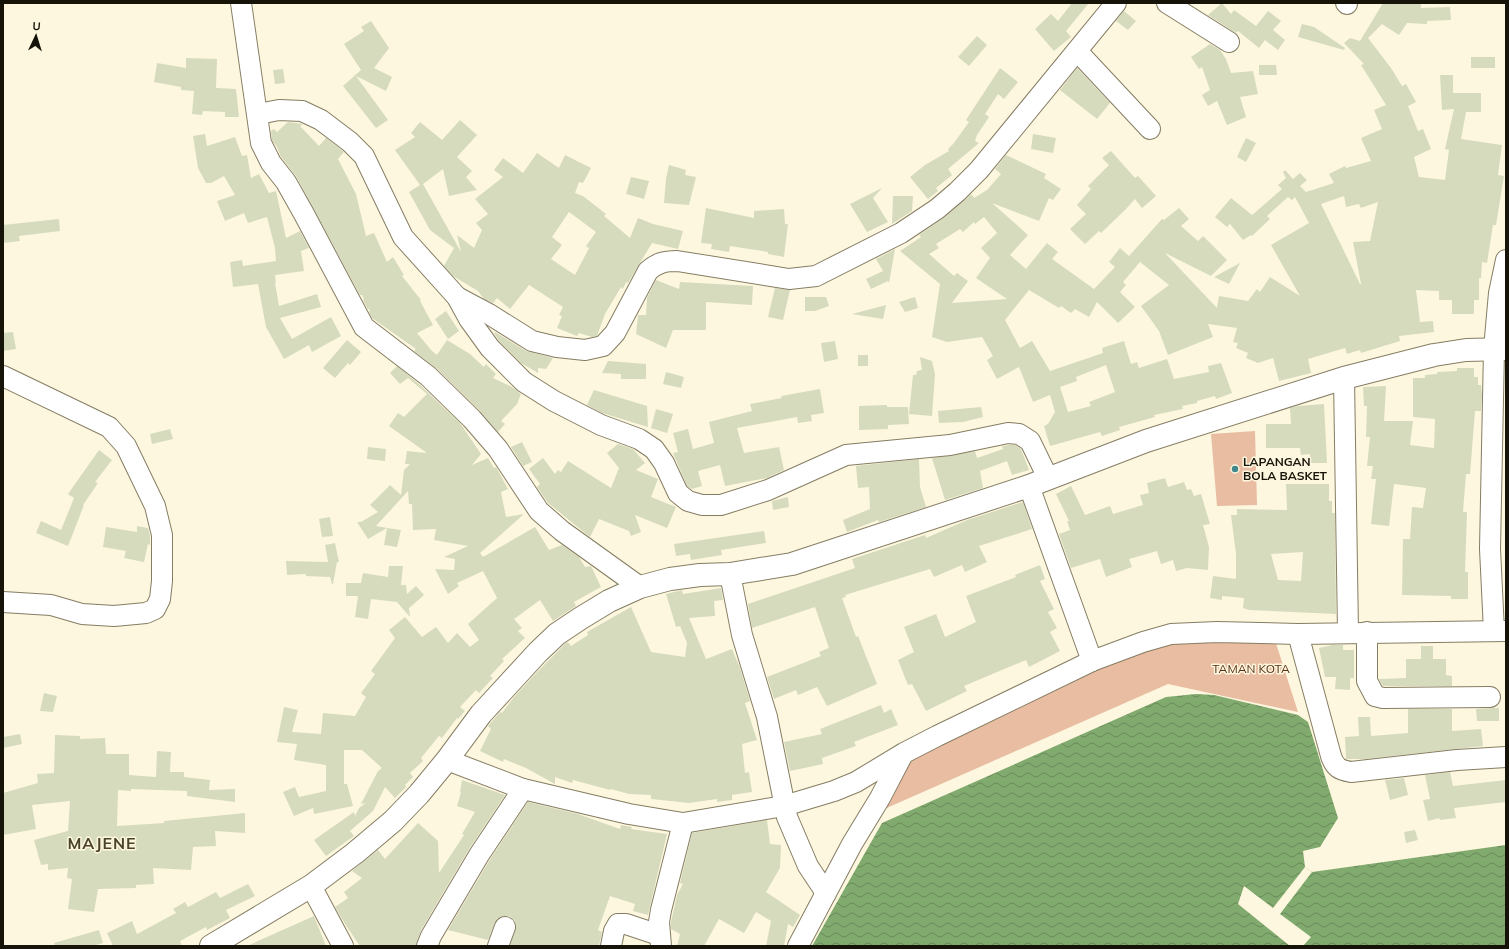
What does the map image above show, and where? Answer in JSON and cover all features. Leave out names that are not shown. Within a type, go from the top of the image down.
[{"type":"highway","points":[[211,946],[311,886],[355,853],[393,821],[419,794],[447,760],[481,714],[518,672],[557,634],[609,601],[640,587],[678,578],[730,574],[792,564],[1038,482],[1146,441],[1344,378],[1434,355],[1500,349]]},
{"type":"street","points":[[241,3],[261,143],[271,163],[286,182],[364,327],[428,376],[472,419],[498,449],[539,511],[562,531],[640,587]]},
{"type":"street","points":[[457,297],[489,314],[532,341],[557,347],[585,350],[603,346],[615,334],[648,271],[656,264],[664,261],[677,261],[789,279],[816,276],[901,233],[957,192],[979,170],[1116,3]]},
{"type":"street","points":[[1168,3],[1229,42]]},
{"type":"street","points":[[1077,51],[1150,129]]},
{"type":"street","points":[[258,114],[279,110],[302,111],[321,120],[350,142],[364,156],[403,237],[457,297],[469,320],[490,348],[524,382],[554,401],[601,426],[639,439],[654,448],[664,463],[678,493],[688,501],[702,505],[721,505],[768,490],[846,456],[950,445],[1008,433],[1019,434],[1030,441],[1038,482],[1092,661]]},
{"type":"street","points":[[447,760],[523,789],[629,814],[683,822],[784,806],[834,791],[856,782],[904,753],[1092,661],[1143,642],[1171,634],[1217,632],[1298,634],[1500,631],[1490,549],[1499,478],[1499,293],[1506,260]]},
{"type":"street","points":[[3,376],[109,427],[126,446],[138,467],[155,506],[162,535],[160,599],[155,609],[146,613],[114,616],[82,614],[51,605],[3,602]]},
{"type":"street","points":[[1344,378],[1358,632],[1367,681],[1375,696],[1383,698],[1490,697]]},
{"type":"street","points":[[730,574],[742,636],[767,717],[784,806],[792,832],[808,866],[826,893]]},
{"type":"street","points":[[1298,634],[1331,756],[1334,765],[1340,770],[1351,772],[1457,760],[1506,757]]},
{"type":"street","points":[[798,946],[904,753]]},
{"type":"street","points":[[427,946],[431,936],[475,861],[523,789]]},
{"type":"street","points":[[611,946],[614,931],[618,924],[626,924],[660,940],[660,910],[683,822]]},
{"type":"street","points":[[311,886],[343,946]]},
{"type":"street","points":[[498,946],[505,927]]},
{"type":"green space","name":"LAPANGAN BOLA BASKET","points":[[1255,431],[1257,505],[1217,506],[1211,434]]},
{"type":"green space","name":"TAMAN KOTA","points":[[1274,637],[1298,712],[1168,684],[873,814],[906,754],[1164,640]]},
{"type":"water","points":[[1196,694],[1214,695],[1298,715],[1308,722],[1338,818],[1320,847],[1303,851],[1305,867],[1312,872],[1506,845],[1506,946],[812,946],[882,823],[1166,697]]},
{"type":"pier","points":[[1305,867],[1312,872],[1280,914],[1311,937],[1303,946],[1290,946],[1238,904],[1244,886],[1273,908]]},
{"type":"building","points":[[1072,3],[1089,3],[1066,31],[1071,37],[1054,51],[1035,29],[1051,14],[1058,21]]},
{"type":"building","points":[[1222,3],[1231,14],[1234,10],[1256,26],[1268,11],[1281,21],[1273,30],[1285,40],[1278,50],[1265,40],[1259,48],[1238,31],[1236,33],[1208,15]]},
{"type":"building","points":[[1383,3],[1421,3],[1421,8],[1450,7],[1451,20],[1427,21],[1427,24],[1407,23],[1399,35],[1382,24],[1368,38],[1391,68],[1402,86],[1406,84],[1416,102],[1408,106],[1418,131],[1423,129],[1431,149],[1414,157],[1419,177],[1445,180],[1449,150],[1445,149],[1454,109],[1442,110],[1440,75],[1453,75],[1453,93],[1481,93],[1481,112],[1466,112],[1461,139],[1502,145],[1498,175],[1504,176],[1496,225],[1493,225],[1487,263],[1482,262],[1481,278],[1479,278],[1479,300],[1474,300],[1474,314],[1452,314],[1452,300],[1439,300],[1439,291],[1416,290],[1420,322],[1433,321],[1434,332],[1399,336],[1400,341],[1361,353],[1360,350],[1347,354],[1345,348],[1308,359],[1311,373],[1279,381],[1273,358],[1258,363],[1246,358],[1248,353],[1236,348],[1238,343],[1233,342],[1237,328],[1208,324],[1213,337],[1168,355],[1159,331],[1141,306],[1169,285],[1140,262],[1123,282],[1126,285],[1120,292],[1135,307],[1118,323],[1097,302],[1089,317],[1075,309],[1071,313],[1061,306],[1059,308],[1029,290],[1005,320],[1020,348],[1032,341],[1050,371],[1103,353],[1102,348],[1124,341],[1131,364],[1137,362],[1139,368],[1167,359],[1174,379],[1209,372],[1208,366],[1221,363],[1232,393],[1216,399],[1215,396],[1197,401],[1197,403],[1182,406],[1183,409],[1154,415],[1155,417],[1119,427],[1120,430],[1102,436],[1100,432],[1050,446],[1044,426],[1048,424],[1055,412],[1050,395],[1033,402],[1019,367],[997,379],[987,360],[993,356],[982,337],[947,342],[932,337],[940,284],[900,251],[921,237],[919,235],[944,218],[971,194],[974,198],[987,190],[1001,174],[995,169],[1006,155],[1046,174],[1044,178],[1061,189],[1053,200],[1049,198],[1039,221],[992,203],[1028,235],[1010,255],[1026,269],[1047,243],[1058,252],[1052,259],[1094,289],[1115,267],[1109,262],[1120,248],[1129,256],[1162,219],[1164,220],[1179,208],[1189,219],[1181,226],[1198,241],[1203,236],[1227,260],[1211,276],[1165,253],[1217,308],[1219,296],[1248,301],[1257,289],[1260,292],[1270,277],[1300,296],[1271,245],[1309,223],[1295,197],[1292,200],[1288,197],[1267,216],[1270,219],[1252,236],[1251,235],[1243,240],[1230,224],[1227,227],[1215,217],[1231,198],[1252,215],[1282,189],[1278,185],[1286,178],[1283,172],[1285,170],[1293,179],[1300,173],[1307,180],[1300,186],[1306,192],[1334,183],[1329,174],[1345,166],[1346,168],[1371,161],[1361,138],[1382,129],[1374,110],[1386,105],[1361,65],[1364,64],[1344,43],[1350,38],[1360,41]],"holes":[[[1344,196],[1346,207],[1359,204],[1361,208],[1378,202],[1370,241],[1353,242],[1361,284],[1321,204]],[[984,217],[997,233],[981,248],[990,258],[976,278],[1007,299],[952,303],[968,281],[957,273],[954,276],[929,254],[939,248],[936,244],[960,229],[963,232],[974,222],[975,224]],[[1106,365],[1115,392],[1089,402],[1091,406],[1068,412],[1060,387],[1077,381],[1076,377]]]},
{"type":"building","points":[[1124,11],[1136,21],[1128,30],[1116,21]]},
{"type":"building","points":[[371,21],[389,48],[374,68],[392,77],[386,91],[356,76],[388,120],[376,128],[343,86],[361,70],[344,44],[364,31],[361,27]]},
{"type":"building","points":[[1302,24],[1314,27],[1345,48],[1344,50],[1298,37]]},
{"type":"building","points":[[977,36],[987,45],[969,66],[958,57]]},
{"type":"building","points":[[1210,44],[1220,50],[1226,59],[1231,73],[1253,71],[1258,94],[1240,97],[1246,117],[1227,125],[1217,101],[1208,106],[1202,95],[1210,90],[1202,67],[1199,69],[1191,57]]},
{"type":"building","points":[[1471,57],[1495,57],[1495,68],[1471,68]]},
{"type":"building","points":[[186,58],[217,59],[216,88],[236,89],[239,117],[225,117],[225,112],[203,111],[202,115],[192,114],[194,91],[181,90],[181,87],[154,82],[157,63],[186,68]]},
{"type":"building","points":[[1259,65],[1276,65],[1277,75],[1259,75]]},
{"type":"building","points":[[1000,68],[1018,82],[1004,99],[998,94],[985,114],[989,117],[977,135],[975,141],[979,143],[948,169],[952,175],[936,188],[938,191],[928,199],[910,177],[925,165],[949,151],[948,149],[969,122],[966,120]]},
{"type":"building","points":[[1077,68],[1110,103],[1097,119],[1060,90]]},
{"type":"building","points":[[283,69],[285,83],[275,84],[273,70]]},
{"type":"building","points":[[460,120],[477,135],[457,157],[472,171],[466,177],[477,190],[449,196],[443,169],[423,184],[461,252],[457,235],[474,248],[482,230],[476,223],[488,214],[475,199],[503,177],[494,170],[503,158],[523,173],[537,153],[559,168],[565,155],[591,168],[583,183],[579,182],[575,193],[583,196],[606,214],[604,216],[630,238],[638,218],[653,224],[683,231],[678,249],[652,243],[628,283],[626,282],[623,289],[621,287],[605,314],[597,336],[592,337],[579,333],[577,336],[557,328],[562,316],[559,315],[563,307],[529,285],[510,309],[497,298],[493,303],[484,299],[478,291],[453,276],[444,266],[454,248],[430,230],[409,192],[420,185],[395,150],[415,137],[411,133],[420,122],[442,140]],"holes":[[[569,212],[596,232],[586,246],[589,248],[575,275],[551,259],[562,245],[552,237]]]},
{"type":"building","points":[[288,122],[303,124],[300,126],[319,146],[326,138],[344,152],[338,159],[356,194],[366,236],[374,233],[387,262],[393,257],[404,275],[402,276],[421,300],[420,301],[433,325],[417,333],[432,351],[437,355],[447,340],[470,354],[484,367],[486,364],[496,374],[493,378],[512,387],[521,394],[517,404],[501,421],[505,424],[498,432],[480,411],[436,368],[414,351],[416,349],[372,318],[369,312],[370,310],[367,308],[362,295],[360,295],[296,176],[281,157],[272,140],[271,131],[274,129],[277,132]]},
{"type":"building","points":[[205,134],[207,146],[235,137],[242,156],[247,155],[251,178],[259,174],[269,193],[276,191],[286,238],[300,231],[309,248],[301,251],[304,271],[275,275],[279,306],[317,294],[321,307],[280,318],[292,339],[331,317],[341,336],[312,352],[309,345],[284,359],[266,327],[258,284],[233,287],[230,262],[242,260],[243,266],[276,261],[275,248],[267,217],[248,223],[244,213],[225,221],[217,201],[235,195],[224,176],[211,183],[206,183],[198,168],[193,136]]},
{"type":"building","points":[[1033,134],[1056,138],[1053,153],[1031,149]]},
{"type":"building","points":[[1246,138],[1256,143],[1246,162],[1237,157]]},
{"type":"building","points":[[1111,151],[1135,178],[1138,176],[1156,196],[1142,208],[1135,199],[1101,233],[1099,231],[1085,244],[1070,229],[1086,214],[1077,205],[1091,189],[1088,186],[1109,165],[1102,158]]},
{"type":"building","points":[[669,165],[686,170],[685,175],[696,177],[689,205],[664,203]]},
{"type":"building","points":[[631,177],[649,181],[644,199],[626,194]]},
{"type":"building","points":[[882,188],[873,198],[888,222],[867,232],[850,204]]},
{"type":"building","points":[[893,196],[913,196],[912,211],[892,224]]},
{"type":"building","points":[[706,208],[754,218],[754,211],[784,209],[785,224],[788,224],[784,257],[768,254],[768,252],[730,246],[729,252],[711,249],[712,244],[701,243]]},
{"type":"building","points":[[59,219],[60,231],[19,236],[20,241],[3,243],[3,225]]},
{"type":"building","points":[[895,249],[889,283],[888,281],[871,289],[866,279],[883,271],[876,259]]},
{"type":"building","points":[[1240,263],[1229,284],[1214,277]]},
{"type":"building","points":[[656,280],[679,289],[680,282],[753,286],[752,305],[706,302],[706,330],[673,330],[666,348],[636,334],[638,315],[646,315],[647,298]]},
{"type":"building","points":[[775,288],[790,290],[783,320],[768,317]]},
{"type":"building","points":[[805,297],[826,297],[829,306],[815,311],[805,311]]},
{"type":"building","points":[[915,297],[918,308],[905,312],[899,302]]},
{"type":"building","points":[[886,305],[883,319],[852,314]]},
{"type":"building","points":[[446,311],[459,331],[448,339],[435,319]]},
{"type":"building","points":[[13,332],[16,349],[3,351],[3,333]]},
{"type":"building","points":[[495,332],[526,351],[553,358],[546,369],[538,368],[538,373],[521,363],[499,341],[494,333]]},
{"type":"building","points":[[347,340],[361,352],[350,365],[348,363],[335,378],[323,368]]},
{"type":"building","points":[[835,341],[838,359],[824,362],[821,343]]},
{"type":"building","points":[[858,355],[868,355],[868,366],[858,366]]},
{"type":"building","points":[[920,357],[932,361],[935,374],[932,416],[909,414],[913,375],[916,375],[917,371],[922,370]]},
{"type":"building","points":[[608,361],[646,364],[646,379],[621,379],[621,374],[602,373]]},
{"type":"building","points":[[397,366],[420,385],[460,423],[481,454],[472,465],[488,458],[494,468],[496,467],[508,489],[501,492],[506,517],[524,514],[480,553],[483,557],[535,527],[549,550],[562,545],[579,557],[585,567],[591,566],[601,587],[574,602],[576,606],[553,621],[540,600],[514,619],[522,628],[518,631],[525,638],[502,659],[504,661],[490,676],[493,678],[479,693],[476,690],[460,707],[465,711],[458,719],[457,718],[442,738],[439,736],[421,758],[423,761],[410,773],[413,777],[405,785],[406,787],[395,798],[385,787],[373,811],[350,831],[354,836],[326,856],[314,840],[354,812],[355,816],[359,808],[366,803],[361,804],[378,771],[382,768],[362,750],[344,750],[344,784],[347,784],[353,806],[314,814],[313,808],[294,816],[283,792],[295,787],[299,797],[326,791],[326,765],[294,760],[297,744],[277,742],[284,707],[298,710],[292,732],[321,734],[323,713],[355,716],[366,697],[361,693],[375,674],[371,671],[395,638],[389,630],[405,617],[422,637],[436,627],[448,643],[457,633],[470,647],[479,640],[468,624],[497,598],[483,571],[457,583],[459,586],[448,594],[435,569],[454,570],[455,559],[444,557],[468,546],[434,540],[436,529],[413,530],[412,504],[409,504],[408,491],[376,526],[387,528],[368,539],[357,522],[361,522],[378,512],[370,505],[390,485],[401,495],[404,470],[410,464],[405,464],[407,451],[427,453],[389,426],[398,413],[404,417],[427,394],[408,378],[400,384],[390,373]]},
{"type":"building","points":[[1457,368],[1474,368],[1474,377],[1478,377],[1478,385],[1481,385],[1482,395],[1481,411],[1475,411],[1470,474],[1466,474],[1463,512],[1467,512],[1465,572],[1468,572],[1468,599],[1451,599],[1451,596],[1402,595],[1403,539],[1410,539],[1412,507],[1423,508],[1426,488],[1394,484],[1389,526],[1371,524],[1376,479],[1371,479],[1373,466],[1367,466],[1370,437],[1366,437],[1367,406],[1364,406],[1363,387],[1386,386],[1384,421],[1413,421],[1410,445],[1434,448],[1435,419],[1413,417],[1413,378],[1425,378],[1425,375],[1437,374],[1437,372],[1457,371]]},
{"type":"building","points":[[666,372],[684,377],[681,388],[663,384]]},
{"type":"building","points":[[820,389],[824,413],[811,415],[812,421],[798,423],[797,417],[737,428],[744,453],[779,447],[784,470],[767,478],[725,486],[720,465],[698,471],[702,486],[692,489],[687,486],[673,453],[678,452],[673,433],[688,429],[693,449],[714,443],[709,422],[752,411],[750,404],[782,398],[781,396]]},
{"type":"building","points":[[594,390],[647,406],[648,427],[602,413],[587,405]]},
{"type":"building","points":[[1324,404],[1327,463],[1310,463],[1310,454],[1301,455],[1300,448],[1266,448],[1266,424],[1291,424],[1290,408]]},
{"type":"building","points":[[887,405],[887,407],[908,407],[909,424],[888,425],[888,429],[859,430],[859,406]]},
{"type":"building","points":[[981,407],[983,417],[963,422],[939,423],[938,411]]},
{"type":"building","points":[[656,409],[673,414],[667,433],[651,428]]},
{"type":"building","points":[[170,429],[173,439],[152,444],[150,434]]},
{"type":"building","points":[[522,442],[532,462],[523,466],[511,447]]},
{"type":"building","points":[[618,444],[633,449],[645,463],[636,470],[658,479],[651,497],[676,507],[667,528],[635,515],[641,532],[631,536],[629,531],[599,519],[590,537],[548,503],[537,487],[540,484],[529,469],[543,458],[555,474],[558,470],[561,472],[568,461],[611,488],[619,468],[607,453]]},
{"type":"building","points":[[1015,445],[1021,449],[1029,470],[1012,475],[1007,461],[980,471],[983,488],[945,500],[932,458],[975,451],[977,458],[1003,449],[1002,446]]},
{"type":"building","points":[[368,447],[386,449],[385,461],[367,459]]},
{"type":"building","points":[[99,450],[112,460],[95,482],[98,483],[83,505],[68,546],[36,533],[41,521],[61,530],[74,498],[68,494]]},
{"type":"building","points":[[919,459],[920,487],[926,507],[879,522],[878,520],[847,532],[843,520],[870,509],[869,487],[858,488],[856,466]]},
{"type":"building","points":[[1165,478],[1168,487],[1184,482],[1187,490],[1191,489],[1194,496],[1201,494],[1210,524],[1203,525],[1209,547],[1208,570],[1187,568],[1176,571],[1173,560],[1161,564],[1157,551],[1129,559],[1132,567],[1106,577],[1100,559],[1071,568],[1059,534],[1070,530],[1067,521],[1069,521],[1056,494],[1071,486],[1085,515],[1110,506],[1113,514],[1143,505],[1140,495],[1149,493],[1147,483]]},
{"type":"building","points":[[1286,484],[1329,484],[1329,501],[1332,501],[1332,513],[1335,513],[1336,614],[1249,610],[1243,608],[1244,598],[1222,596],[1222,600],[1210,598],[1213,576],[1236,579],[1236,554],[1231,515],[1237,515],[1237,509],[1287,510]],"holes":[[[1303,552],[1301,581],[1278,580],[1271,554]]]},
{"type":"building","points":[[788,497],[789,507],[773,510],[772,501]]},
{"type":"building","points":[[1023,502],[1032,529],[979,546],[987,562],[965,572],[962,565],[934,577],[930,569],[845,595],[846,597],[842,598],[856,637],[858,636],[877,684],[827,706],[817,687],[798,695],[796,690],[774,699],[767,677],[821,656],[819,652],[829,648],[815,607],[752,628],[748,604],[855,568],[852,559],[925,535],[926,538],[967,520]]},
{"type":"building","points":[[330,517],[333,536],[322,537],[319,519]]},
{"type":"building","points":[[137,526],[148,528],[150,536],[150,545],[148,544],[144,562],[124,558],[126,551],[103,547],[106,527],[137,532]]},
{"type":"building","points":[[387,528],[401,530],[397,547],[384,545]]},
{"type":"building","points":[[764,531],[766,543],[721,550],[722,555],[691,560],[690,554],[676,556],[674,544]]},
{"type":"building","points":[[335,543],[339,562],[337,562],[333,584],[330,577],[306,576],[306,574],[287,575],[286,561],[328,562],[325,545]]},
{"type":"building","points":[[1040,565],[1045,579],[1040,581],[1054,609],[1048,612],[1057,628],[1050,632],[1060,651],[1029,667],[1026,660],[964,686],[967,691],[926,711],[912,684],[908,685],[898,660],[914,652],[904,627],[936,614],[945,637],[976,622],[966,596],[1016,577],[1015,575]]},
{"type":"building","points":[[389,566],[403,566],[401,585],[406,585],[407,594],[416,586],[424,595],[409,608],[410,617],[397,602],[371,599],[368,619],[355,617],[358,596],[346,596],[346,583],[361,583],[363,573],[388,577]]},
{"type":"building","points":[[721,588],[723,600],[714,601],[715,616],[689,618],[706,659],[732,649],[740,668],[750,701],[745,703],[757,740],[742,744],[745,773],[749,772],[752,792],[732,795],[732,800],[717,802],[717,799],[689,803],[651,799],[651,795],[629,794],[573,780],[572,783],[555,777],[555,784],[526,768],[504,759],[503,762],[480,751],[491,729],[488,726],[500,712],[502,713],[514,697],[565,644],[568,642],[571,646],[588,635],[587,632],[631,607],[651,652],[685,657],[687,643],[680,626],[676,627],[666,594],[682,590],[683,594]]},
{"type":"building","points":[[1332,645],[1343,645],[1343,650],[1354,650],[1354,678],[1350,678],[1350,690],[1335,689],[1336,677],[1325,677],[1319,648]]},
{"type":"building","points":[[1421,646],[1433,646],[1433,659],[1446,659],[1446,675],[1452,676],[1452,686],[1383,686],[1379,679],[1406,678],[1406,659],[1421,659]]},
{"type":"building","points":[[44,693],[57,696],[53,712],[40,711]]},
{"type":"building","points":[[881,705],[884,713],[891,709],[898,725],[854,742],[856,746],[822,758],[823,764],[790,771],[784,742],[822,734],[820,729]]},
{"type":"building","points":[[1499,708],[1499,721],[1477,721],[1476,709]]},
{"type":"building","points":[[1408,709],[1452,709],[1452,731],[1481,729],[1483,746],[1365,759],[1346,759],[1345,737],[1359,736],[1358,717],[1370,717],[1371,736],[1408,733]]},
{"type":"building","points":[[20,734],[22,744],[3,748],[3,737]]},
{"type":"building","points":[[55,735],[80,736],[80,739],[105,738],[106,754],[129,754],[129,775],[156,777],[157,751],[171,752],[170,772],[184,772],[184,777],[210,780],[209,790],[235,789],[235,802],[187,796],[187,791],[118,790],[117,826],[164,823],[164,821],[245,813],[245,833],[215,831],[216,846],[193,847],[191,870],[153,868],[154,884],[136,885],[136,888],[98,889],[94,912],[68,909],[72,879],[67,878],[68,868],[48,870],[48,864],[41,865],[34,840],[68,831],[70,801],[32,805],[36,829],[3,835],[3,793],[38,783],[37,774],[54,773]]},
{"type":"building","points":[[1450,772],[1453,786],[1506,780],[1506,802],[1454,808],[1456,818],[1440,820],[1439,818],[1428,821],[1423,800],[1430,799],[1425,775]]},
{"type":"building","points":[[1404,778],[1408,795],[1390,800],[1385,780]]},
{"type":"building","points":[[462,780],[505,795],[469,849],[421,930],[416,946],[360,946],[335,907],[348,898],[344,892],[362,878],[352,871],[378,850],[385,859],[418,823],[438,841],[439,873],[464,835],[462,834],[475,812],[457,806],[461,792]]},
{"type":"building","points":[[528,802],[578,814],[620,829],[621,825],[632,827],[631,829],[667,834],[648,915],[633,911],[635,904],[610,896],[598,930],[602,932],[599,946],[510,946],[516,925],[514,920],[509,916],[497,918],[488,940],[448,930],[489,861]]},
{"type":"building","points":[[767,820],[770,844],[781,845],[780,868],[766,892],[800,915],[793,927],[788,924],[784,946],[766,946],[771,921],[756,912],[744,933],[719,919],[704,946],[677,946],[680,934],[671,929],[671,922],[677,895],[683,884],[680,883],[692,833]]},
{"type":"building","points":[[1415,830],[1418,840],[1406,843],[1404,832]]},
{"type":"building","points":[[248,884],[255,896],[226,910],[230,918],[207,930],[206,927],[180,941],[182,946],[113,946],[107,933],[132,921],[137,934],[176,913],[173,909],[185,902],[188,907],[216,892],[220,898]]},
{"type":"building","points":[[314,916],[326,946],[247,946]]},
{"type":"building","points":[[99,930],[103,943],[93,946],[55,946],[54,943]]},
{"type":"place","name":"LAPANGAN BOLA BASKET","points":[[1235,469]]},
{"type":"district","name":"MAJENE","points":[[102,843]]}]
